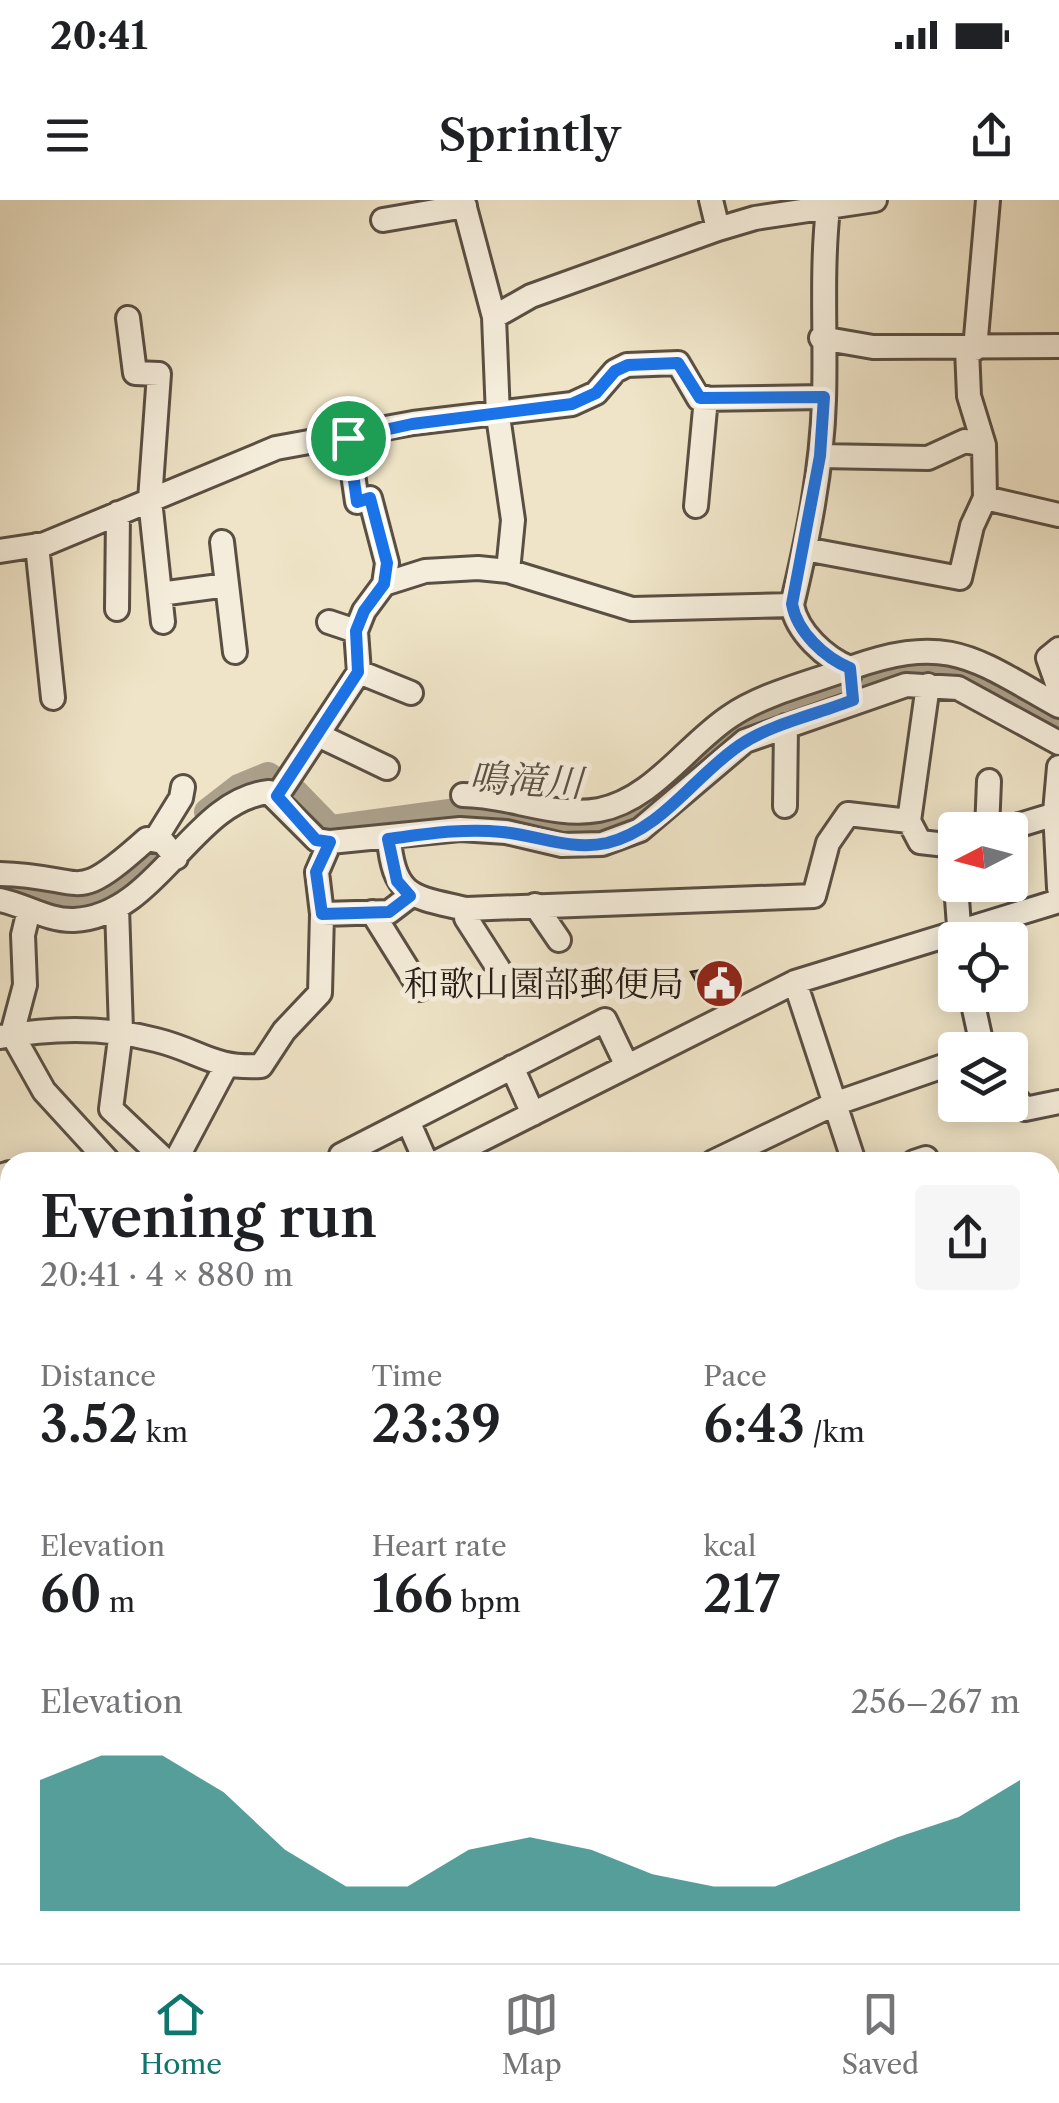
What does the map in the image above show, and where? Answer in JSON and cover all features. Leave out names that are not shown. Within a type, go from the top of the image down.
[{"type":"street","points":[[711,200],[718,229]]},
{"type":"street","points":[[494,317],[530,296],[718,229],[755,218],[875,200]]},
{"type":"street","points":[[805,548],[960,578],[972,526],[986,498],[984,446],[969,396],[988,200]]},
{"type":"street","points":[[383,220],[464,203],[494,317],[498,416],[512,520],[508,571]]},
{"type":"street","points":[[828,208],[820,456],[792,604],[795,619],[851,684]]},
{"type":"street","points":[[128,318],[135,372],[159,374],[150,500],[163,622]]},
{"type":"street","points":[[821,338],[873,347],[1059,346]]},
{"type":"street","points":[[0,550],[37,545],[276,448],[412,424],[572,404],[596,393],[615,371],[628,365],[678,363],[700,398],[824,397]]},
{"type":"street","points":[[696,506],[706,398]]},
{"type":"street","points":[[0,900],[75,920],[117,907],[167,848],[228,806],[257,793],[283,788],[358,672],[356,631],[364,611],[384,584],[387,563],[370,498],[357,502],[348,438]]},
{"type":"street","points":[[820,456],[928,458],[965,440],[984,446]]},
{"type":"street","points":[[986,498],[1059,515]]},
{"type":"street","points":[[117,609],[118,513]]},
{"type":"street","points":[[222,542],[235,652]]},
{"type":"street","points":[[37,545],[54,698]]},
{"type":"street","points":[[384,584],[425,571],[508,571],[632,610],[792,604]]},
{"type":"street","points":[[160,594],[227,585]]},
{"type":"street","points":[[330,622],[356,631]]},
{"type":"street","points":[[1059,649],[1048,658],[1059,689]]},
{"type":"street","points":[[283,788],[316,840],[388,839],[460,829],[506,832],[562,845],[602,844],[640,830],[745,741],[786,726],[892,653],[948,650],[976,660],[1059,706]]},
{"type":"street","points":[[358,672],[411,692]]},
{"type":"street","points":[[462,796],[562,812],[604,809],[648,786],[696,742],[748,706],[851,684],[958,688],[1059,743]]},
{"type":"street","points":[[928,684],[910,821],[920,842],[938,844]]},
{"type":"street","points":[[785,806],[786,726]]},
{"type":"street","points":[[318,735],[387,768]]},
{"type":"street","points":[[1059,766],[1059,888]]},
{"type":"street","points":[[988,812],[989,781]]},
{"type":"street","points":[[167,848],[183,787]]},
{"type":"street","points":[[1028,822],[1057,813]]},
{"type":"street","points":[[388,839],[397,881],[410,896],[466,909],[814,896],[828,843],[848,814],[910,821]]},
{"type":"street","points":[[0,874],[80,886],[101,880],[147,838],[167,848]]},
{"type":"street","points":[[6,1036],[121,1031],[198,1054],[225,1068],[261,1066],[284,1031],[320,994],[322,914],[316,872],[330,842]]},
{"type":"street","points":[[322,914],[389,912],[410,896]]},
{"type":"street","points":[[997,922],[1059,901]]},
{"type":"street","points":[[534,906],[558,940]]},
{"type":"street","points":[[117,907],[121,1031],[110,1109],[156,1152]]},
{"type":"street","points":[[466,909],[466,918],[507,982]]},
{"type":"street","points":[[6,1036],[26,985],[23,935],[29,910]]},
{"type":"street","points":[[372,912],[420,989]]},
{"type":"street","points":[[457,1152],[795,982],[938,941]]},
{"type":"street","points":[[795,982],[851,1152]]},
{"type":"street","points":[[349,1152],[604,1020],[627,1066]]},
{"type":"street","points":[[6,1036],[44,1092],[100,1152]]},
{"type":"street","points":[[512,1067],[533,1114]]},
{"type":"street","points":[[181,1152],[225,1068]]},
{"type":"street","points":[[747,1152],[834,1104],[938,1068]]},
{"type":"street","points":[[1028,1107],[1059,1102]]},
{"type":"street","points":[[408,1121],[422,1152]]},
{"type":"building","points":[[725,966],[735,985],[706,999],[691,972]]},
{"type":"waterway","name":"鳴滝川","points":[[208,812],[239,788],[268,776],[295,793],[330,829],[470,810],[583,825],[642,809],[726,737],[869,676],[911,666],[935,666],[979,678],[1059,718]]},
{"type":"waterway","name":"鳴滝川","points":[[0,890],[86,902],[132,884],[155,862]]},
{"type":"place","name":"和歌山園部郵便局","points":[[719,983]]},
{"type":"route","points":[[678,363],[700,398],[824,397],[820,456],[792,604],[795,619],[831,661],[850,668],[853,700],[745,741],[717,761],[670,808],[640,830],[616,840],[562,845],[506,832],[460,829],[388,839],[397,881],[410,896],[389,912],[322,914],[316,872],[330,842],[316,840],[277,796],[358,672],[356,631],[364,611],[384,584],[387,563],[370,498],[357,502],[348,438],[412,424],[572,404],[596,393],[615,371],[628,365],[678,363]]}]
